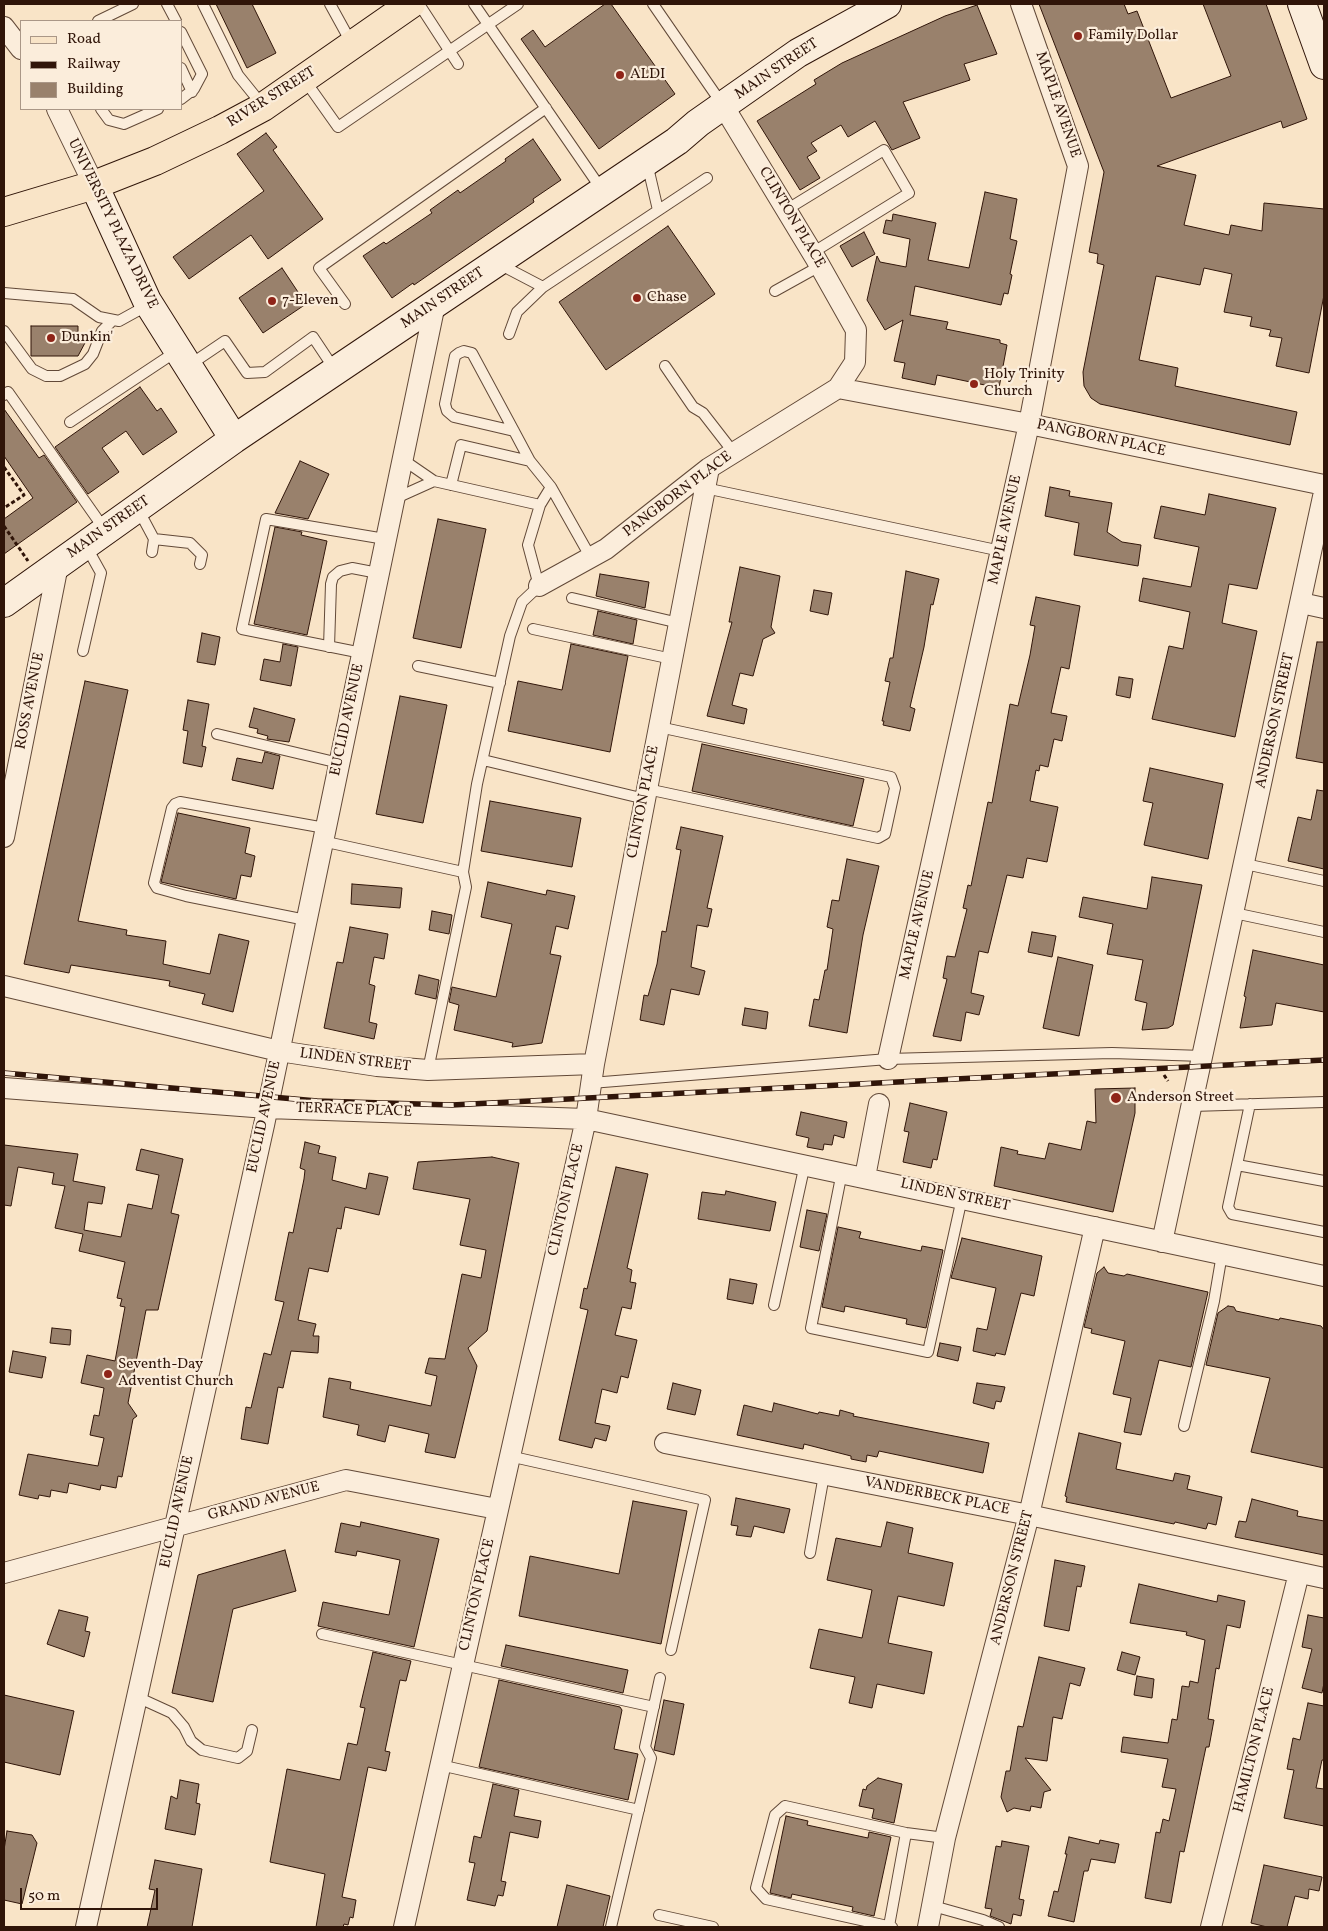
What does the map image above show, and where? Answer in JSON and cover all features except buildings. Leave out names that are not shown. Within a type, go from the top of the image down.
[{"type":"main road","name":"RIVER STREET","points":[[7,208],[94,185],[155,161],[263,106],[411,4]]},
{"type":"main road","name":"MAIN STREET","points":[[4,603],[234,439],[647,161],[798,53],[887,4]]},
{"type":"main road","points":[[1302,4],[1324,65]]},
{"type":"main road","name":"UNIVERSITY PLAZA DRIVE","points":[[94,185],[118,242],[149,305],[234,439]]},
{"type":"street","name":"MAPLE AVENUE","points":[[888,1059],[1029,424],[1078,166],[1021,4]]},
{"type":"street","points":[[4,27],[20,48]]},
{"type":"street","name":"CLINTON PLACE","points":[[724,107],[816,259],[856,330]]},
{"type":"street","name":"UNIVERSITY PLAZA DRIVE","points":[[57,110],[94,185]]},
{"type":"street","name":"EUCLID AVENUE","points":[[86,1927],[267,1108],[435,304]]},
{"type":"street","name":"PANGBORN PLACE","points":[[540,586],[606,549],[709,468],[838,388],[855,362],[856,330]]},
{"type":"street","name":"PANGBORN PLACE","points":[[838,388],[878,394],[1029,424],[1324,486]]},
{"type":"street","name":"CLINTON PLACE","points":[[404,1927],[586,1119],[592,1073],[709,468]]},
{"type":"street","name":"ANDERSON STREET","points":[[1162,1242],[1324,492]]},
{"type":"street","name":"ROSS AVENUE","points":[[4,837],[49,571]]},
{"type":"street","points":[[1301,603],[1324,608]]},
{"type":"street","name":"LINDEN STREET","points":[[4,986],[279,1051],[377,1066],[428,1070],[592,1073]]},
{"type":"street","name":"TERRACE PLACE","points":[[4,1088],[267,1108],[586,1119]]},
{"type":"street","points":[[865,1176],[879,1104]]},
{"type":"street","name":"LINDEN STREET","points":[[586,1119],[865,1176],[1324,1276]]},
{"type":"street","name":"ANDERSON STREET","points":[[928,1927],[945,1838],[1029,1515],[1095,1227]]},
{"type":"street","name":"VANDERBECK PLACE","points":[[666,1443],[1029,1515],[1324,1578]]},
{"type":"street","name":"GRAND AVENUE","points":[[4,1573],[346,1480],[497,1509]]},
{"type":"street","name":"HAMILTON PLACE","points":[[1211,1927],[1299,1573]]},
{"type":"lane","points":[[100,20],[133,4]]},
{"type":"lane","points":[[163,4],[166,20]]},
{"type":"lane","points":[[167,4],[175,20]]},
{"type":"lane","points":[[203,4],[238,75],[263,106]]},
{"type":"lane","points":[[330,4],[352,45]]},
{"type":"lane","points":[[419,4],[458,64]]},
{"type":"lane","points":[[474,4],[603,191]]},
{"type":"lane","points":[[304,78],[338,128],[518,4]]},
{"type":"lane","points":[[653,4],[724,107]]},
{"type":"lane","points":[[182,34],[202,74],[192,92],[182,98]]},
{"type":"lane","points":[[182,70],[192,92]]},
{"type":"lane","points":[[345,304],[319,268],[546,108]]},
{"type":"lane","points":[[102,110],[110,120],[124,124],[156,110]]},
{"type":"lane","points":[[775,291],[816,259],[909,193],[884,150],[786,210]]},
{"type":"lane","points":[[647,161],[658,210]]},
{"type":"lane","points":[[509,334],[517,312],[543,287],[707,178]]},
{"type":"lane","points":[[496,263],[543,287]]},
{"type":"lane","points":[[4,293],[73,299],[99,317],[113,320],[122,320],[149,305]]},
{"type":"lane","points":[[4,330],[32,369],[41,374],[55,377],[65,375],[85,364],[93,354],[102,331],[113,320]]},
{"type":"lane","points":[[70,422],[183,358],[226,341],[247,373],[265,372],[313,337],[335,371]]},
{"type":"lane","points":[[514,431],[454,418],[447,411],[445,404],[456,356],[459,353],[464,351],[472,353],[514,431],[530,461],[552,487],[590,558]]},
{"type":"lane","points":[[665,366],[693,406],[703,413],[734,453]]},
{"type":"lane","points":[[4,395],[8,392],[96,538],[101,573],[83,651]]},
{"type":"lane","points":[[451,485],[461,445],[530,461]]},
{"type":"lane","points":[[402,459],[434,480],[540,505]]},
{"type":"lane","points":[[394,499],[434,480]]},
{"type":"lane","points":[[428,1070],[466,887],[463,872],[483,760],[510,636],[522,602],[540,586],[528,545],[540,505],[552,487]]},
{"type":"lane","points":[[705,488],[1001,551]]},
{"type":"lane","points":[[137,508],[154,539],[152,552]]},
{"type":"lane","points":[[362,653],[242,629],[266,519],[386,539]]},
{"type":"lane","points":[[154,539],[190,543],[202,555],[200,564]]},
{"type":"lane","points":[[330,647],[331,584],[333,577],[340,570],[352,568],[378,573]]},
{"type":"lane","points":[[572,598],[679,623]]},
{"type":"lane","points":[[533,629],[672,659]]},
{"type":"lane","points":[[418,666],[500,683]]},
{"type":"lane","points":[[483,760],[646,794],[878,838],[885,834],[895,788],[891,777],[659,727]]},
{"type":"lane","points":[[217,734],[339,762]]},
{"type":"lane","points":[[306,920],[186,896],[157,888],[154,883],[172,808],[175,804],[180,802],[324,835],[463,872]]},
{"type":"lane","points":[[1245,864],[1324,881]]},
{"type":"lane","points":[[1234,913],[1324,932]]},
{"type":"lane","points":[[592,1073],[888,1059],[1112,1053],[1203,1056]]},
{"type":"lane","points":[[1192,1106],[1324,1102]]},
{"type":"lane","points":[[1250,1104],[1228,1207],[1232,1214],[1324,1232]]},
{"type":"lane","points":[[774,1305],[805,1164]]},
{"type":"lane","points":[[1237,1165],[1324,1181]]},
{"type":"lane","points":[[842,1172],[811,1328],[928,1352],[962,1198]]},
{"type":"lane","points":[[1184,1426],[1214,1301],[1222,1254]]},
{"type":"lane","points":[[509,1456],[705,1500],[671,1650]]},
{"type":"lane","points":[[810,1553],[824,1475]]},
{"type":"lane","points":[[322,1634],[654,1707]]},
{"type":"lane","points":[[611,1927],[651,1758],[645,1746],[660,1678]]},
{"type":"lane","points":[[137,1697],[172,1713],[184,1727],[191,1741],[202,1750],[238,1758],[247,1751],[252,1730]]},
{"type":"lane","points":[[440,1765],[638,1810]]},
{"type":"lane","points":[[906,1833],[890,1927],[766,1899],[756,1888],[775,1815],[785,1806],[906,1833],[945,1838]]},
{"type":"lane","points":[[933,1906],[983,1920],[999,1927]]},
{"type":"lane","points":[[659,1915],[713,1927]]},
{"type":"path","points":[[4,467],[24,495],[4,508]]},
{"type":"path","points":[[4,526],[49,571]]},
{"type":"path","points":[[1164,1075],[1168,1081]]},
{"type":"railway","points":[[4,1073],[317,1101],[452,1105],[1324,1060]]},
{"type":"place","name":"Family Dollar","points":[[1078,36]]},
{"type":"place","name":"ALDI","points":[[620,75]]},
{"type":"place","name":"Chase","points":[[637,298]]},
{"type":"place","name":"7-Eleven","points":[[272,301]]},
{"type":"place","name":"Dunkin'","points":[[51,338]]},
{"type":"place","name":"Holy Trinity Church","points":[[974,384]]},
{"type":"place","name":"Anderson Street","points":[[1116,1098]]},
{"type":"place","name":"Seventh-Day Adventist Church","points":[[108,1374]]}]
